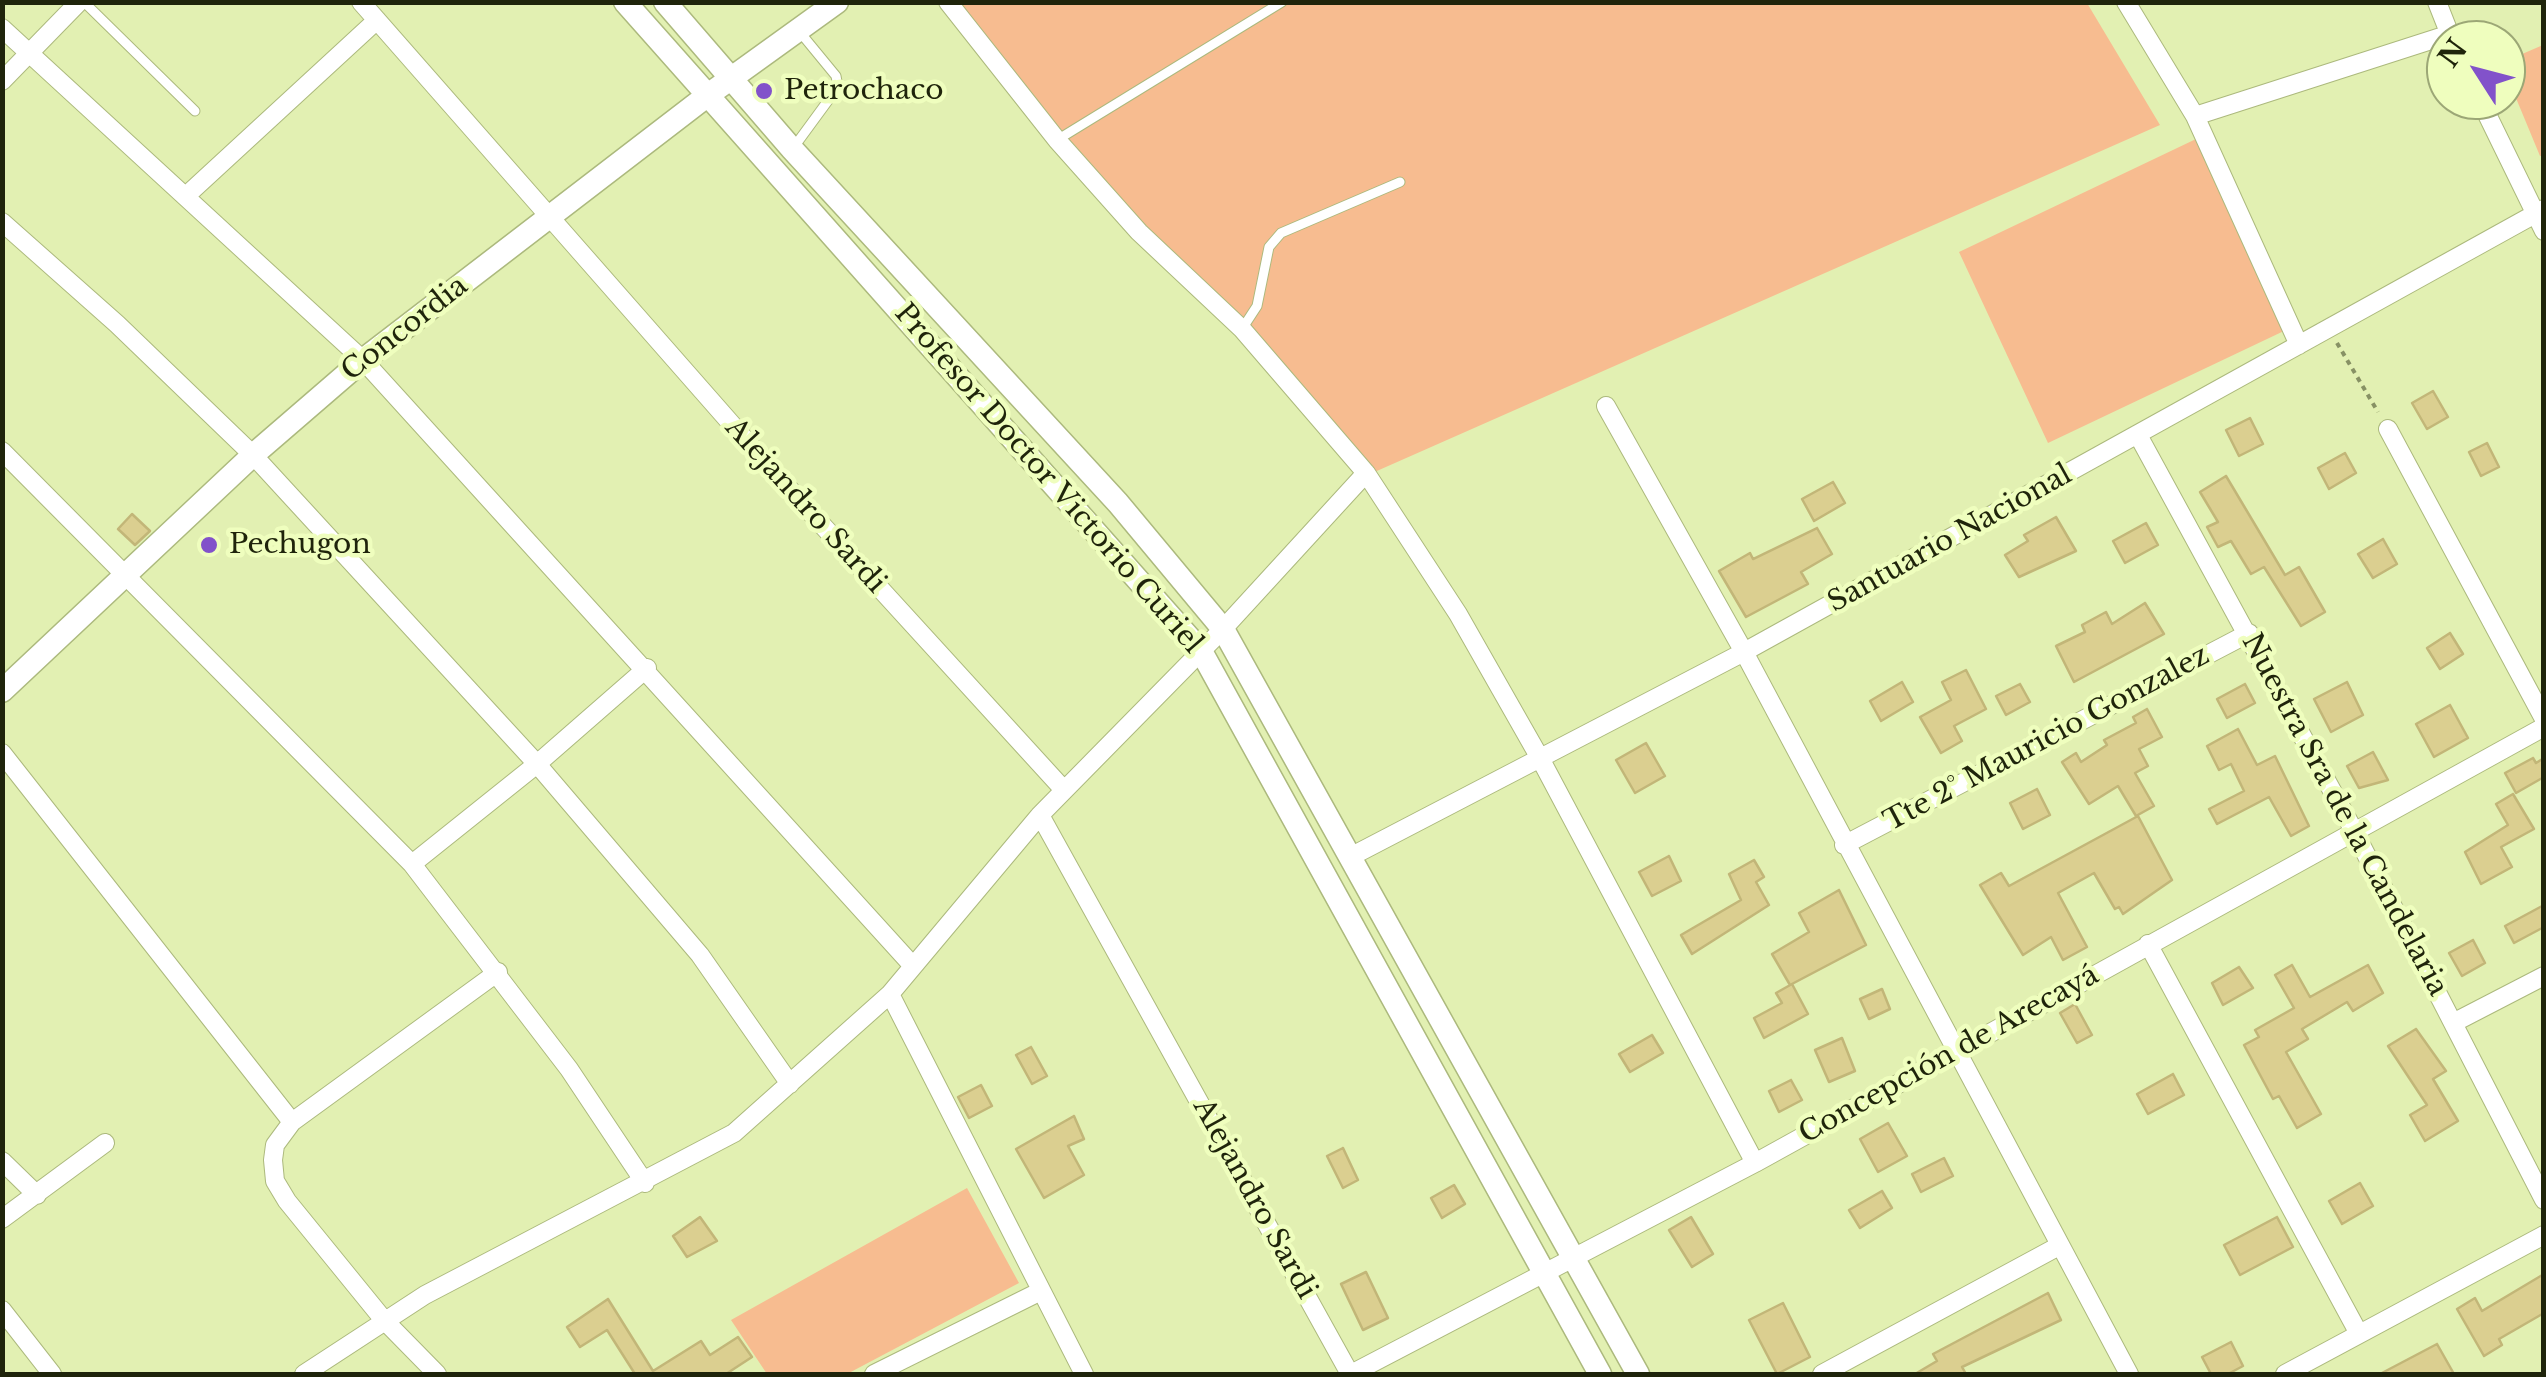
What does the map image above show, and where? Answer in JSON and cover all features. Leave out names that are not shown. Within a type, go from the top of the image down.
[{"type":"main road","name":"Profesor Doctor Victorio Curiel","points":[[624,2],[1201,651],[1600,1374]]},
{"type":"main road","name":"Profesor Doctor Victorio Curiel","points":[[665,2],[792,149],[1118,504],[1223,630],[1638,1374]]},
{"type":"main road","name":"Concordia","points":[[2,691],[253,456],[363,360],[708,95],[837,2]]},
{"type":"street","points":[[2,80],[82,2]]},
{"type":"street","name":"Alejandro Sardi","points":[[361,2],[770,469],[1064,790]]},
{"type":"street","points":[[948,2],[1057,140],[1153,247],[1242,329],[1366,473],[1458,614],[1541,760],[1755,1163]]},
{"type":"street","points":[[2126,2],[2194,116],[2299,345]]},
{"type":"street","points":[[187,195],[377,20]]},
{"type":"street","points":[[2,28],[363,360],[913,966]]},
{"type":"street","points":[[2194,116],[2426,45]]},
{"type":"street","points":[[2490,120],[2541,218]]},
{"type":"street","name":"Santuario Nacional","points":[[1350,857],[1744,652],[2328,328],[2541,218]]},
{"type":"street","points":[[2,222],[118,324],[253,456],[537,764],[700,955],[790,1084]]},
{"type":"street","points":[[1606,406],[1744,652],[2057,1247],[2129,1374]]},
{"type":"street","points":[[2388,429],[2544,723]]},
{"type":"street","name":"Nuestra Sra de la Candelaria","points":[[2138,435],[2249,633],[2544,1200]]},
{"type":"street","points":[[2,451],[412,864],[498,972],[645,1183]]},
{"type":"street","points":[[304,1374],[383,1319],[734,1133],[890,994],[1040,815],[1223,630],[1366,473]]},
{"type":"street","name":"Tte 2° Mauricio Gonzalez","points":[[1844,844],[2249,633]]},
{"type":"street","points":[[412,864],[537,764],[646,668]]},
{"type":"street","name":"Concepción de Arecayá","points":[[1350,1374],[1755,1163],[2544,723]]},
{"type":"street","points":[[2,754],[292,1122]]},
{"type":"street","name":"Alejandro Sardi","points":[[1040,815],[1350,1374]]},
{"type":"street","points":[[2148,944],[2358,1332]]},
{"type":"street","points":[[437,1374],[383,1319],[275,1181],[276,1144],[292,1122],[498,972]]},
{"type":"street","points":[[2453,1023],[2544,976]]},
{"type":"street","points":[[890,994],[1084,1374]]},
{"type":"street","points":[[2,1219],[105,1143]]},
{"type":"street","points":[[2,1161],[37,1195]]},
{"type":"street","points":[[2284,1374],[2544,1235]]},
{"type":"street","points":[[1822,1374],[2057,1247]]},
{"type":"street","points":[[874,1374],[1040,1292]]},
{"type":"street","points":[[2,1310],[52,1374]]},
{"type":"lane","points":[[82,2],[195,111]]},
{"type":"lane","points":[[1057,140],[1282,2]]},
{"type":"lane","points":[[792,149],[838,87],[836,76],[799,30]]},
{"type":"lane","points":[[1242,329],[1258,306],[1270,247],[1282,233],[1400,182]]},
{"type":"path","points":[[2328,328],[2388,429]]},
{"type":"shaded area","points":[[938,3],[2087,3],[2160,125],[1370,474]]},
{"type":"shaded area","points":[[2543,45],[2544,155],[2540,156],[2525,120],[2526,52]]},
{"type":"shaded area","points":[[2196,139],[2286,330],[2048,443],[1959,252]]},
{"type":"shaded area","points":[[967,1188],[1019,1283],[847,1374],[767,1374],[731,1320]]},
{"type":"building","points":[[2433,391],[2448,417],[2427,429],[2412,403]]},
{"type":"building","points":[[2250,418],[2263,444],[2239,456],[2226,430]]},
{"type":"building","points":[[2487,443],[2499,467],[2481,476],[2469,452]]},
{"type":"building","points":[[2345,453],[2356,473],[2329,489],[2318,468]]},
{"type":"building","points":[[2226,476],[2285,575],[2299,567],[2325,612],[2301,626],[2264,567],[2251,574],[2231,541],[2218,547],[2207,527],[2218,522],[2200,492]]},
{"type":"building","points":[[1833,482],[1845,503],[1814,521],[1802,499]]},
{"type":"building","points":[[132,514],[150,531],[135,545],[118,529]]},
{"type":"building","points":[[2056,517],[2076,551],[2019,577],[2005,555],[2028,541],[2024,535]]},
{"type":"building","points":[[2146,523],[2158,545],[2125,563],[2113,541]]},
{"type":"building","points":[[1817,528],[1832,554],[1801,572],[1808,584],[1746,617],[1719,571],[1750,553],[1753,559]]},
{"type":"building","points":[[2383,539],[2397,564],[2373,578],[2358,554]]},
{"type":"building","points":[[2145,603],[2164,634],[2074,682],[2056,646],[2085,632],[2082,625],[2106,612],[2112,624]]},
{"type":"building","points":[[2450,633],[2463,654],[2440,669],[2427,648]]},
{"type":"building","points":[[1966,670],[1986,709],[1954,726],[1962,741],[1941,753],[1920,717],[1951,700],[1942,682]]},
{"type":"building","points":[[1902,682],[1913,702],[1881,721],[1870,701]]},
{"type":"building","points":[[2347,682],[2363,715],[2331,732],[2314,699]]},
{"type":"building","points":[[2020,684],[2030,702],[2006,715],[1996,696]]},
{"type":"building","points":[[2245,684],[2255,703],[2227,718],[2217,699]]},
{"type":"building","points":[[2450,705],[2468,738],[2434,757],[2416,724]]},
{"type":"building","points":[[2147,709],[2162,737],[2139,749],[2148,766],[2135,773],[2154,806],[2136,816],[2118,786],[2089,804],[2062,762],[2076,753],[2081,762],[2107,745],[2104,740],[2136,723],[2133,717]]},
{"type":"building","points":[[2238,729],[2257,765],[2275,756],[2309,826],[2291,836],[2269,797],[2217,824],[2209,809],[2244,791],[2231,764],[2219,770],[2207,746]]},
{"type":"building","points":[[1646,743],[1665,776],[1635,793],[1616,760]]},
{"type":"building","points":[[2373,752],[2388,780],[2359,788],[2347,766]]},
{"type":"building","points":[[2533,758],[2536,763],[2544,758],[2544,777],[2516,793],[2505,773]]},
{"type":"building","points":[[2037,789],[2050,815],[2023,829],[2010,803]]},
{"type":"building","points":[[2513,794],[2534,829],[2501,847],[2512,867],[2481,884],[2465,852],[2508,825],[2496,804]]},
{"type":"building","points":[[2138,816],[2172,880],[2123,914],[2119,907],[2115,909],[2094,873],[2058,893],[2087,947],[2063,960],[2051,937],[2023,955],[1980,885],[2001,873],[2009,886]]},
{"type":"building","points":[[1669,856],[1681,881],[1652,896],[1639,872]]},
{"type":"building","points":[[1754,860],[1764,877],[1756,882],[1769,905],[1692,954],[1681,935],[1741,900],[1729,874]]},
{"type":"building","points":[[1839,890],[1866,945],[1790,985],[1772,954],[1809,932],[1799,913]]},
{"type":"building","points":[[2544,905],[2544,927],[2514,943],[2505,926]]},
{"type":"building","points":[[2473,940],[2485,963],[2462,976],[2449,953]]},
{"type":"building","points":[[2292,965],[2310,997],[2368,965],[2383,993],[2353,1011],[2347,1002],[2302,1029],[2308,1039],[2286,1052],[2321,1114],[2297,1128],[2279,1096],[2273,1099],[2244,1045],[2259,1037],[2255,1030],[2294,1008],[2275,975]]},
{"type":"building","points":[[2239,967],[2253,988],[2223,1005],[2212,983]]},
{"type":"building","points":[[1792,984],[1808,1014],[1764,1038],[1754,1018],[1782,1003],[1776,993]]},
{"type":"building","points":[[1882,989],[1890,1009],[1869,1019],[1860,999]]},
{"type":"building","points":[[2075,1004],[2092,1035],[2077,1043],[2060,1013]]},
{"type":"building","points":[[2416,1029],[2446,1071],[2433,1079],[2458,1121],[2425,1141],[2410,1115],[2427,1105],[2388,1046]]},
{"type":"building","points":[[1652,1035],[1663,1053],[1630,1072],[1619,1054]]},
{"type":"building","points":[[1842,1038],[1855,1071],[1829,1082],[1815,1050]]},
{"type":"building","points":[[1031,1047],[1047,1076],[1032,1084],[1016,1055]]},
{"type":"building","points":[[2173,1074],[2184,1095],[2148,1114],[2137,1094]]},
{"type":"building","points":[[1791,1080],[1802,1100],[1779,1112],[1769,1091]]},
{"type":"building","points":[[981,1085],[992,1106],[969,1118],[958,1097]]},
{"type":"building","points":[[1074,1116],[1084,1139],[1068,1146],[1084,1175],[1044,1198],[1016,1149]]},
{"type":"building","points":[[1888,1123],[1907,1156],[1878,1172],[1860,1139]]},
{"type":"building","points":[[1343,1148],[1358,1180],[1343,1188],[1327,1156]]},
{"type":"building","points":[[1944,1158],[1953,1176],[1921,1192],[1912,1174]]},
{"type":"building","points":[[2360,1183],[2373,1206],[2342,1224],[2329,1201]]},
{"type":"building","points":[[1454,1185],[1465,1204],[1442,1218],[1431,1198]]},
{"type":"building","points":[[1882,1191],[1892,1208],[1860,1228],[1849,1210]]},
{"type":"building","points":[[700,1217],[717,1241],[687,1257],[673,1236]]},
{"type":"building","points":[[1691,1217],[1713,1254],[1692,1267],[1669,1230]]},
{"type":"building","points":[[2277,1217],[2293,1247],[2240,1275],[2224,1245]]},
{"type":"building","points":[[1366,1272],[1388,1318],[1363,1330],[1341,1284]]},
{"type":"building","points":[[2544,1274],[2544,1313],[2499,1339],[2502,1345],[2484,1356],[2457,1309],[2475,1298],[2482,1311]]},
{"type":"building","points":[[2048,1293],[2061,1320],[1962,1367],[1966,1374],[1915,1374],[1937,1361],[1933,1354]]},
{"type":"building","points":[[608,1299],[653,1371],[701,1341],[710,1355],[738,1337],[752,1357],[726,1374],[635,1374],[607,1330],[580,1347],[567,1327]]},
{"type":"building","points":[[1783,1303],[1810,1357],[1777,1374],[1749,1320]]},
{"type":"building","points":[[2231,1342],[2243,1366],[2228,1374],[2211,1374],[2202,1357]]},
{"type":"building","points":[[2437,1344],[2454,1374],[2380,1374]]},
{"type":"place","name":"Petrochaco","points":[[764,91]]},
{"type":"place","name":"Pechugon","points":[[209,545]]}]
